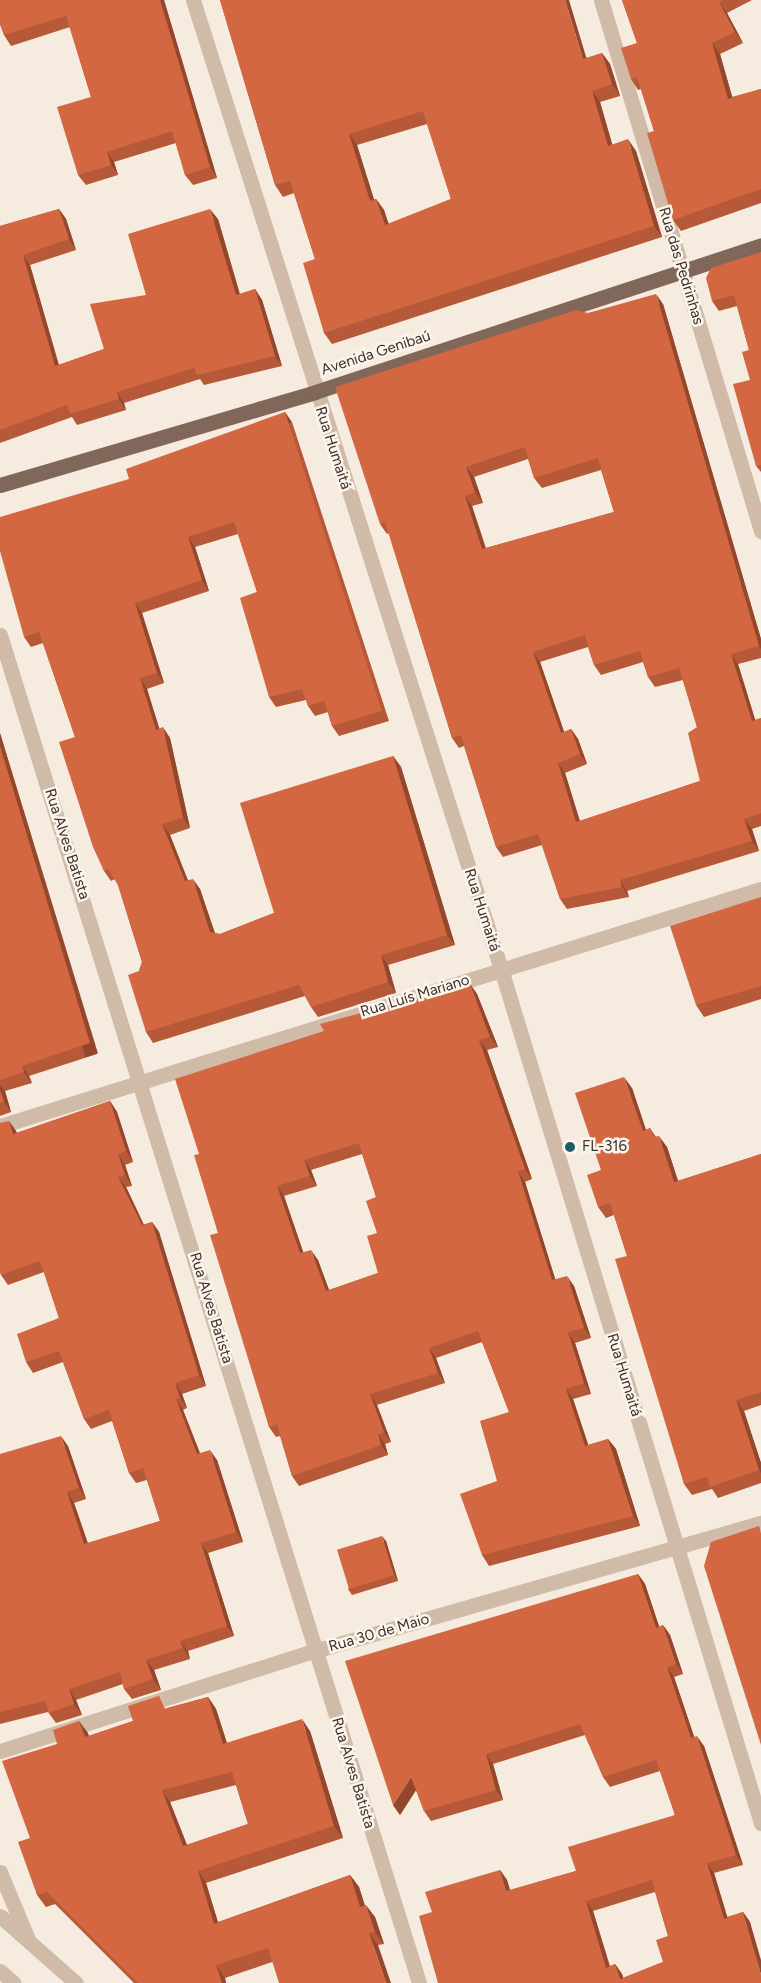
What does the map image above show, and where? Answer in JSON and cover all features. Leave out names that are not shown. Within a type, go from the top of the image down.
[{"type":"main road","name":"Avenida Genibaú","points":[[0,485],[315,392],[761,245]]},
{"type":"street","name":"Rua Humaitá","points":[[193,0],[315,392],[501,969],[761,1823]]},
{"type":"street","name":"Rua das Pedrinhas","points":[[601,0],[761,531]]},
{"type":"street","name":"Rua Alves Batista","points":[[0,635],[142,1082],[314,1651],[418,1983]]},
{"type":"street","name":"Rua Luís Mariano","points":[[0,1126],[761,889]]},
{"type":"street","name":"Rua 30 de Maio","points":[[0,1751],[314,1651],[761,1523]]},
{"type":"street","points":[[0,1872],[30,1942]]},
{"type":"street","points":[[0,1916],[75,1983]]},
{"type":"street","points":[[0,1971],[14,1983]]},
{"type":"building","points":[[0,0],[160,0],[210,167],[185,175],[172,131],[107,152],[111,165],[78,175],[57,107],[91,97],[66,16],[4,35],[0,24]]},
{"type":"building","points":[[220,0],[565,0],[583,59],[602,53],[612,84],[592,91],[608,146],[628,139],[654,226],[324,333],[303,263],[315,259],[290,181],[275,185]],"holes":[[[423,111],[451,199],[385,225],[376,199],[370,201],[349,134]]]},
{"type":"building","points":[[622,0],[723,0],[719,2],[735,32],[712,43],[728,99],[761,89],[761,189],[673,220],[647,133],[654,131],[637,77],[631,79],[621,48],[637,43]]},
{"type":"building","points":[[59,209],[69,239],[23,255],[55,366],[104,349],[90,304],[146,295],[128,234],[210,209],[236,295],[255,289],[275,356],[197,375],[194,368],[117,392],[119,399],[70,414],[67,405],[0,430],[0,226]]},
{"type":"building","points":[[761,252],[761,465],[756,466],[733,384],[750,380],[742,352],[749,350],[734,295],[712,301],[706,278],[711,268]]},
{"type":"building","points":[[656,294],[759,646],[731,654],[752,721],[761,718],[761,813],[744,819],[752,841],[620,880],[622,887],[560,899],[538,834],[496,847],[461,735],[452,738],[385,522],[380,524],[335,387],[576,310],[588,313]],"holes":[[[525,447],[534,478],[598,458],[614,512],[482,549],[465,496],[475,492],[466,467]],[[585,635],[594,665],[640,651],[648,677],[679,668],[697,727],[688,733],[700,781],[576,822],[558,763],[580,754],[571,729],[561,733],[533,652]]]},
{"type":"building","points":[[285,412],[382,711],[332,726],[324,701],[308,706],[302,689],[269,697],[240,598],[257,592],[234,522],[188,537],[202,580],[135,603],[157,673],[140,678],[156,730],[163,727],[183,818],[162,824],[185,881],[193,879],[210,932],[220,934],[274,913],[240,803],[393,756],[447,935],[381,955],[388,982],[311,1007],[299,985],[146,1032],[128,975],[139,971],[142,962],[118,885],[108,869],[104,871],[93,847],[59,742],[75,737],[39,632],[24,637],[0,551],[0,517],[129,479],[126,469]]},
{"type":"building","points":[[0,746],[90,1043],[22,1066],[24,1072],[0,1080]]},
{"type":"building","points":[[761,897],[761,986],[696,1005],[670,926]]},
{"type":"building","points":[[470,984],[490,1037],[479,1040],[525,1169],[518,1171],[552,1280],[567,1276],[584,1328],[568,1332],[584,1383],[566,1389],[585,1446],[608,1439],[633,1516],[482,1555],[460,1494],[497,1481],[480,1421],[509,1412],[478,1331],[429,1348],[438,1373],[370,1394],[384,1432],[378,1434],[381,1445],[292,1476],[277,1424],[269,1427],[210,1235],[218,1233],[194,1155],[199,1154],[175,1079],[324,1031],[320,1024]],"holes":[[[359,1143],[376,1197],[366,1201],[377,1233],[367,1236],[378,1273],[326,1291],[311,1250],[300,1253],[277,1186],[310,1176],[304,1160]]]},
{"type":"building","points":[[624,1077],[643,1131],[650,1128],[653,1137],[659,1136],[674,1182],[761,1154],[761,1392],[736,1400],[759,1470],[710,1487],[707,1477],[684,1484],[615,1259],[627,1256],[610,1203],[598,1207],[587,1175],[601,1170],[575,1093]]},
{"type":"building","points":[[0,1090],[4,1102],[0,1103]]},
{"type":"building","points":[[110,1101],[126,1151],[118,1154],[125,1175],[118,1177],[142,1225],[152,1222],[199,1375],[175,1383],[180,1398],[176,1399],[197,1454],[210,1450],[236,1532],[201,1543],[227,1626],[180,1641],[183,1648],[146,1660],[153,1679],[124,1689],[120,1672],[69,1689],[74,1704],[49,1713],[45,1701],[0,1712],[0,1454],[61,1436],[79,1488],[67,1492],[84,1544],[160,1521],[143,1468],[129,1473],[109,1410],[84,1419],[59,1351],[26,1362],[17,1334],[59,1318],[40,1261],[1,1275],[0,1273],[0,1123],[9,1121],[13,1134]]},
{"type":"building","points":[[759,1526],[761,1533],[761,1745],[704,1566],[711,1542]]},
{"type":"building","points":[[382,1536],[394,1575],[349,1589],[337,1550]]},
{"type":"building","points":[[638,1574],[656,1628],[663,1625],[676,1664],[667,1667],[691,1738],[697,1736],[736,1855],[707,1863],[724,1919],[743,1912],[761,1975],[761,1983],[438,1983],[419,1916],[432,1912],[425,1892],[500,1870],[506,1891],[576,1871],[568,1847],[675,1815],[656,1760],[603,1777],[580,1724],[486,1754],[496,1790],[424,1811],[411,1777],[393,1805],[345,1661]],"holes":[[[652,1880],[668,1936],[656,1940],[663,1962],[620,1979],[615,1964],[606,1968],[586,1901]]]},
{"type":"building","points":[[159,1696],[165,1709],[208,1697],[223,1744],[302,1719],[334,1826],[198,1871],[214,1924],[350,1875],[360,1907],[366,1905],[375,1932],[369,1933],[386,1983],[279,1983],[268,1948],[216,1965],[222,1983],[138,1983],[47,1892],[37,1895],[18,1842],[30,1838],[2,1761],[57,1744],[53,1730],[79,1721],[85,1737],[133,1721],[128,1706]],"holes":[[[232,1772],[248,1824],[183,1846],[162,1790]]]},
{"type":"place","name":"FL-316","points":[[570,1147]]}]
